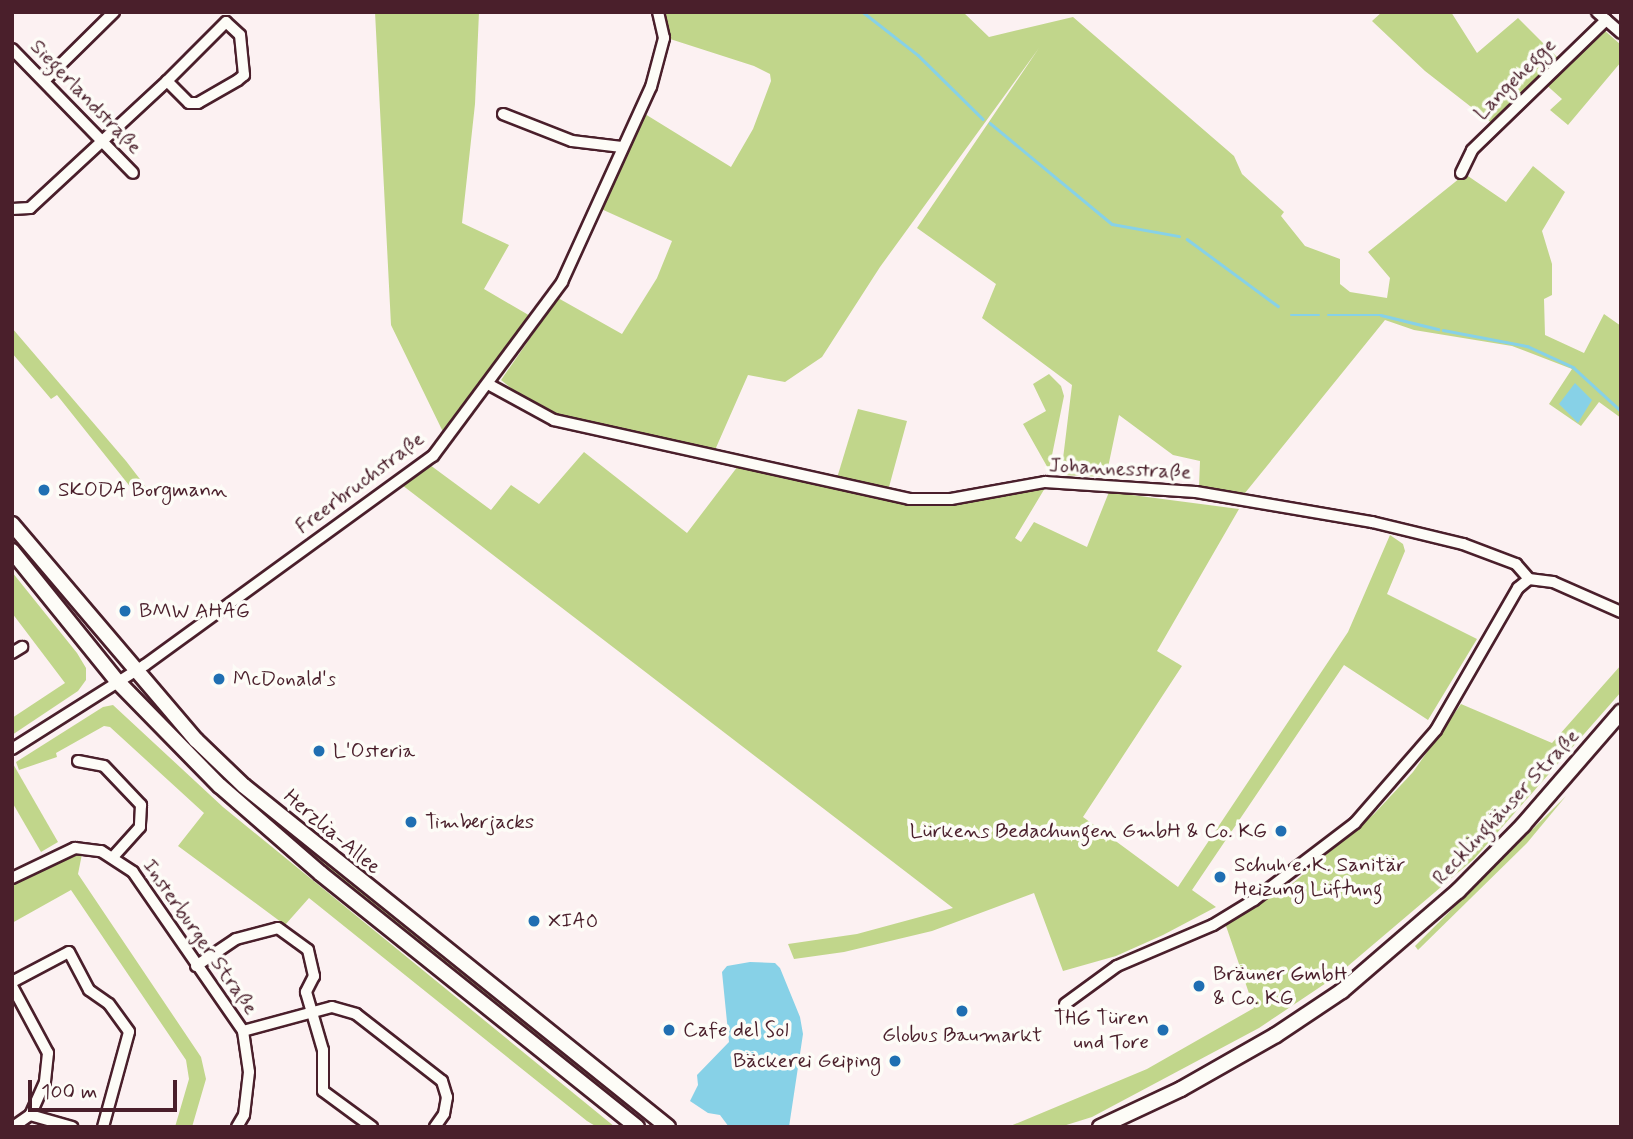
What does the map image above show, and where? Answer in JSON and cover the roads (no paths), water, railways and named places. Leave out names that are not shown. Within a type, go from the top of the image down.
[{"type":"main road","name":"Herzlia-Allee","points":[[12,524],[196,740],[244,786],[668,1127]]},
{"type":"main road","name":"Herzlia-Allee","points":[[12,551],[117,681],[258,820],[636,1127]]},
{"type":"main road","name":"Recklinghäuser Straße","points":[[1100,1127],[1181,1089],[1276,1035],[1342,991],[1458,891],[1523,825],[1621,712]]},
{"type":"street","points":[[45,80],[114,12]]},
{"type":"street","points":[[12,209],[30,208],[167,81],[236,12]]},
{"type":"street","name":"Freerbruchstraße","points":[[12,749],[135,670],[433,456],[562,282],[652,87],[663,38],[658,12]]},
{"type":"street","name":"Langehegge","points":[[1461,173],[1472,150],[1602,16],[1621,33]]},
{"type":"street","points":[[167,81],[190,103],[198,103],[244,75],[240,35],[226,22]]},
{"type":"street","name":"Siegerlandstraße","points":[[12,49],[133,173]]},
{"type":"street","points":[[503,114],[572,141],[622,147]]},
{"type":"street","name":"Johannesstraße","points":[[488,384],[554,420],[909,499],[951,499],[1045,482],[1196,492],[1372,522],[1463,544],[1516,564],[1529,579],[1553,582],[1621,612]]},
{"type":"street","points":[[1065,1004],[1117,966],[1213,925],[1254,900],[1355,823],[1436,730],[1518,588],[1529,579]]},
{"type":"street","name":"Insterburger Straße","points":[[78,761],[104,766],[141,806],[139,827],[114,856]]},
{"type":"street","name":"Insterburger Straße","points":[[14,873],[75,848],[114,856],[133,872],[243,1031],[250,1064],[240,1126]]},
{"type":"street","points":[[196,966],[236,939],[278,928],[309,950],[314,976],[306,992],[323,1050],[323,1091],[372,1127]]},
{"type":"street","points":[[13,1127],[30,1115],[45,1082],[48,1053],[12,984],[69,951],[89,990],[109,1004],[129,1032],[103,1127]]},
{"type":"street","points":[[243,1031],[332,1006],[356,1014],[442,1081],[447,1097],[444,1114],[435,1127]]},
{"type":"street","points":[[30,1115],[72,1127]]},
{"type":"water","points":[[1575,383],[1592,400],[1578,423],[1559,404]]},
{"type":"water","points":[[750,962],[775,963],[780,968],[800,1017],[803,1034],[789,1127],[729,1127],[720,1115],[708,1113],[690,1101],[698,1085],[697,1075],[729,1042],[722,972],[727,966]]},
{"type":"waterway","points":[[863,12],[918,55],[983,119]]},
{"type":"waterway","points":[[990,123],[1112,224],[1179,236]]},
{"type":"waterway","points":[[1187,239],[1278,306]]},
{"type":"waterway","points":[[1291,315],[1319,315]]},
{"type":"waterway","points":[[1328,315],[1381,315],[1438,329]]},
{"type":"waterway","points":[[1443,330],[1527,346],[1573,367],[1621,411]]},
{"type":"place","name":"SKODA Borgmann","points":[[44,490]]},
{"type":"place","name":"BMW AHAG","points":[[125,611]]},
{"type":"place","name":"McDonald's","points":[[219,679]]},
{"type":"place","name":"L'Osteria","points":[[319,751]]},
{"type":"place","name":"Timberjacks","points":[[411,822]]},
{"type":"place","name":"Lürkens Bedachungen GmbH & Co. KG","points":[[1281,831]]},
{"type":"place","name":"Schuh e. K. Sanitär Heizung Lüftung","points":[[1220,877]]},
{"type":"place","name":"XIAO","points":[[534,921]]},
{"type":"place","name":"Bräuner GmbH & Co. KG","points":[[1199,986]]},
{"type":"place","name":"Globus Baumarkt","points":[[962,1011]]},
{"type":"place","name":"Cafe del Sol","points":[[669,1030]]},
{"type":"place","name":"THG Türen und Tore","points":[[1163,1030]]},
{"type":"place","name":"Bäckerei Geiping","points":[[895,1061]]}]
